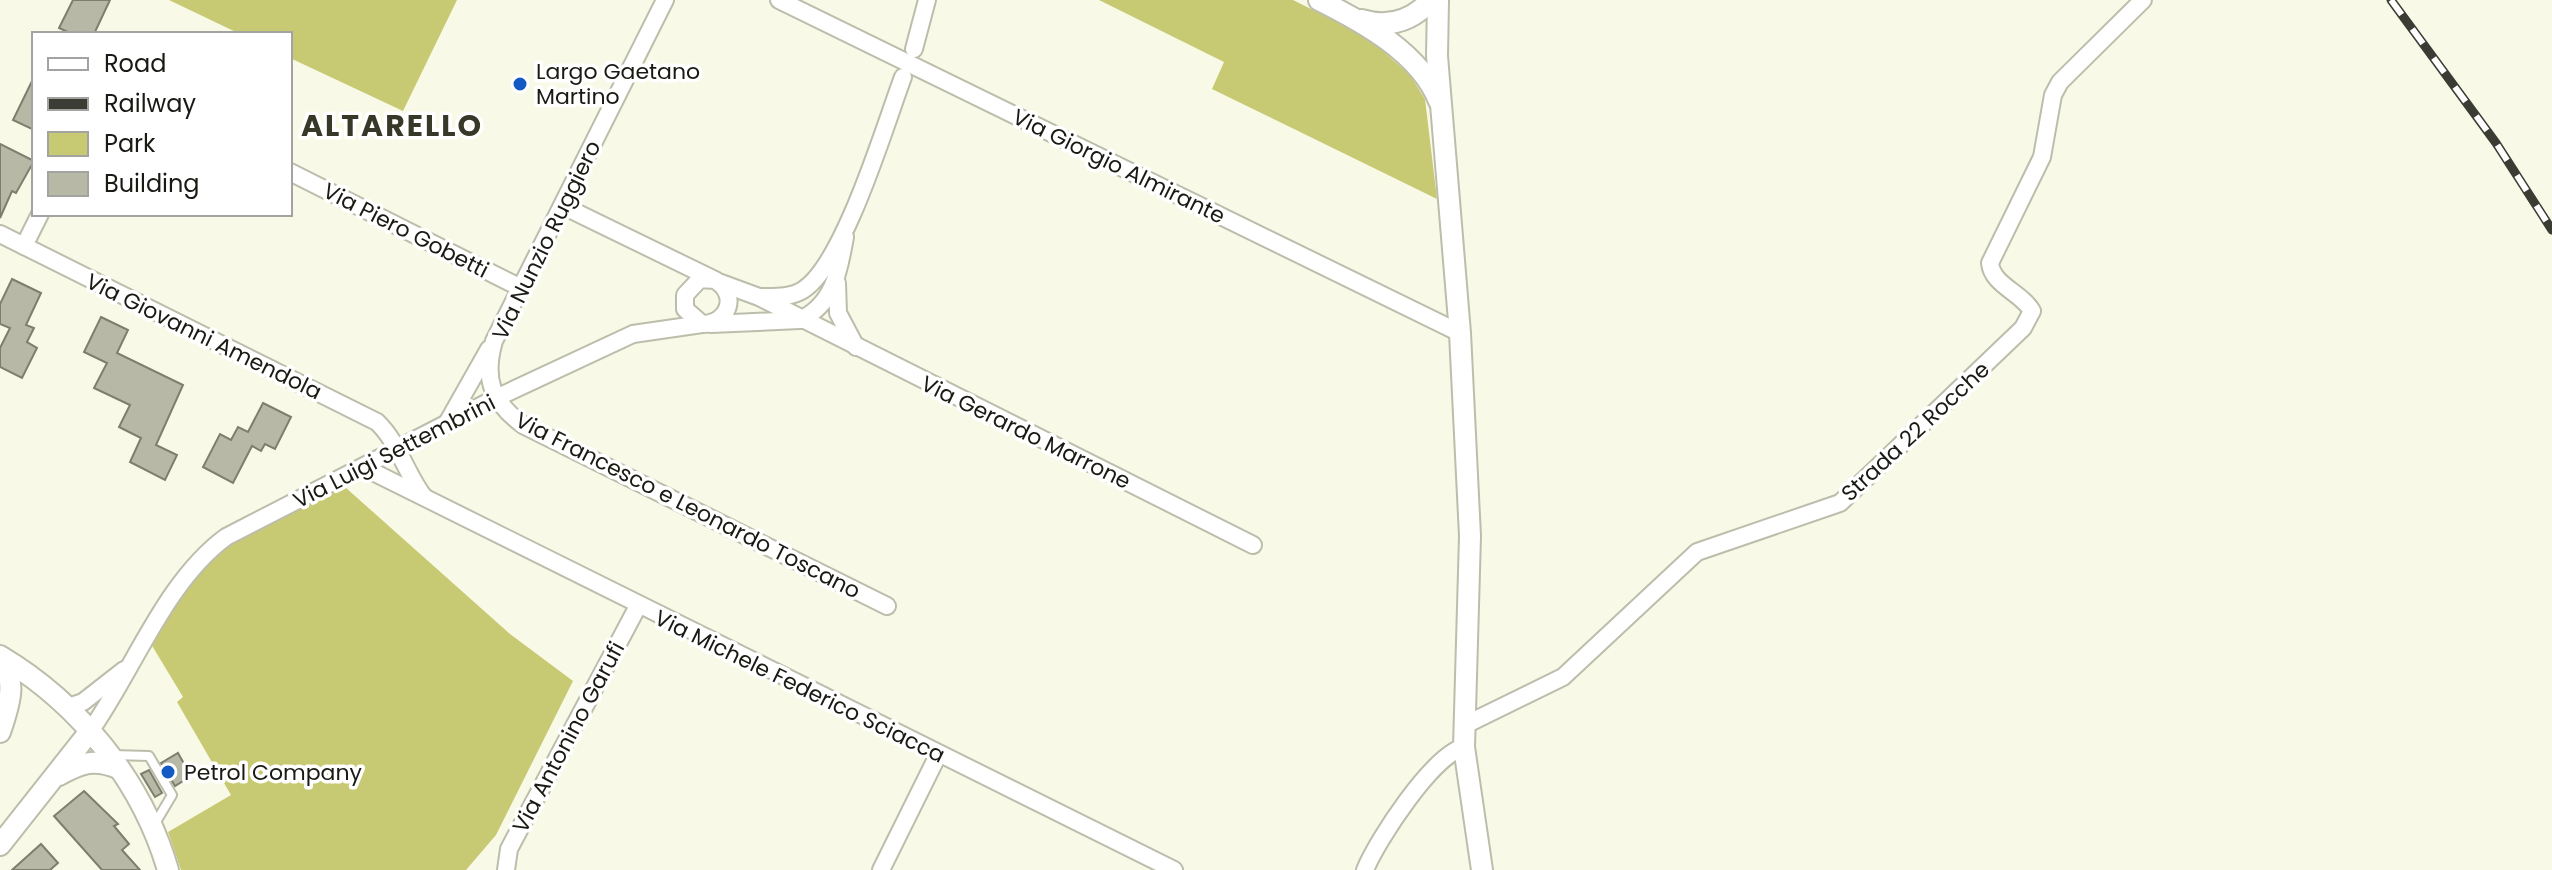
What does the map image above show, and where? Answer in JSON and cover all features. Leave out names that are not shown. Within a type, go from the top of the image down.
[{"type":"street","name":"Via Nunzio Ruggiero","points":[[496,398],[490,370],[494,341],[665,0]]},
{"type":"street","name":"Via Giorgio Almirante","points":[[779,0],[1460,333]]},
{"type":"street","points":[[914,49],[927,0]]},
{"type":"street","points":[[1319,0],[1391,32],[1423,57],[1437,45]]},
{"type":"street","points":[[1391,32],[1431,0]]},
{"type":"street","points":[[1438,0],[1437,45],[1460,333],[1470,536],[1464,747],[1482,870]]},
{"type":"street","name":"Strada 22 Rocche","points":[[1465,725],[1563,677],[1697,552],[1840,503],[2023,328],[2032,311],[2028,303],[1997,279],[1990,263],[2042,157],[2053,95],[2060,82],[2143,0]]},
{"type":"street","points":[[1391,32],[1432,87],[1443,111]]},
{"type":"street","points":[[759,297],[787,296],[814,282],[847,226],[903,77]]},
{"type":"street","name":"Via Piero Gobetti","points":[[292,173],[521,288]]},
{"type":"street","name":"Via Gerardo Marrone","points":[[563,206],[718,282],[759,297],[1253,545]]},
{"type":"street","points":[[24,246],[39,216]]},
{"type":"street","points":[[847,226],[837,279],[838,313],[857,348]]},
{"type":"street","name":"Via Giovanni Amendola","points":[[0,234],[377,422],[397,451],[411,481],[427,501]]},
{"type":"street","points":[[700,279],[718,282],[729,296],[727,311],[706,324],[685,309],[685,295],[700,279]]},
{"type":"street","points":[[800,320],[820,307],[837,279]]},
{"type":"street","name":"Via Luigi Settembrini","points":[[91,730],[139,655],[175,590],[210,549],[247,526],[496,398],[633,334],[706,324],[800,320]]},
{"type":"street","points":[[446,425],[494,341]]},
{"type":"street","name":"Via Francesco e Leonardo Toscano","points":[[496,398],[502,409],[523,425],[887,606]]},
{"type":"street","name":"Via Michele Federico Sciacca","points":[[365,468],[1174,870]]},
{"type":"street","name":"Via Antonino Garufi","points":[[506,870],[509,849],[638,606]]},
{"type":"street","points":[[2,726],[30,695],[62,701],[96,693],[139,655]]},
{"type":"street","points":[[0,656],[62,701],[91,730],[114,762],[152,828],[168,870]]},
{"type":"street","points":[[0,656],[11,673],[2,726]]},
{"type":"street","points":[[2,840],[91,730]]},
{"type":"street","points":[[1365,870],[1378,842],[1400,810],[1444,758],[1464,747]]},
{"type":"street","points":[[881,870],[938,755]]},
{"type":"street","points":[[54,777],[83,762],[114,762]]},
{"type":"lane","points":[[114,762],[149,756],[172,795],[152,828]]},
{"type":"green space","points":[[169,0],[457,0],[403,111],[292,59],[292,32],[236,32]]},
{"type":"green space","points":[[1099,0],[1293,0],[1367,37],[1410,75],[1425,99],[1437,199],[1212,89],[1224,62]]},
{"type":"green space","points":[[345,487],[510,634],[573,681],[496,835],[466,870],[181,870],[168,832],[231,795],[177,702],[183,697],[151,644],[182,592],[227,547],[265,524]]},
{"type":"building","points":[[73,0],[110,0],[95,32],[68,32],[59,28]]},
{"type":"building","points":[[32,81],[32,129],[13,120]]},
{"type":"building","points":[[0,144],[32,160],[32,165],[16,193],[12,191],[0,218]]},
{"type":"building","points":[[12,279],[41,293],[26,325],[34,328],[27,342],[37,348],[22,378],[0,367],[0,348],[10,328],[0,324],[0,304]]},
{"type":"building","points":[[101,317],[128,330],[117,353],[183,385],[156,445],[177,455],[165,480],[130,462],[141,438],[119,427],[130,405],[94,388],[107,363],[84,352]]},
{"type":"building","points":[[263,403],[291,417],[275,449],[265,444],[261,451],[252,446],[233,483],[203,467],[220,434],[231,440],[238,427],[248,432]]},
{"type":"building","points":[[178,753],[191,776],[175,786],[161,763]]},
{"type":"building","points":[[149,770],[162,793],[155,797],[141,774]]},
{"type":"building","points":[[84,791],[118,824],[114,826],[129,844],[122,850],[140,870],[102,870],[54,816]]},
{"type":"building","points":[[41,844],[58,863],[50,870],[12,870]]},
{"type":"railway","points":[[2391,0],[2496,143],[2552,230]]},
{"type":"place","name":"Largo Gaetano Martino","points":[[520,84]]},
{"type":"place","name":"Petrol Company","points":[[168,772]]},
{"type":"district","name":"ALTARELLO","points":[[392,126]]}]
